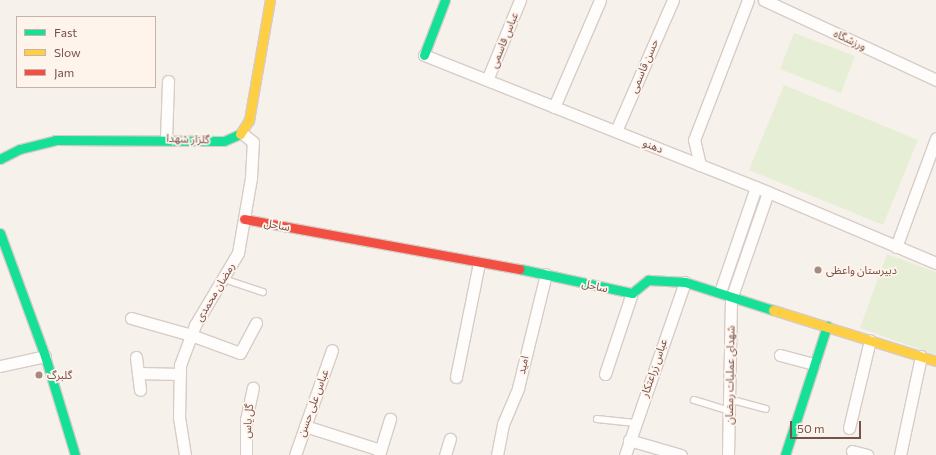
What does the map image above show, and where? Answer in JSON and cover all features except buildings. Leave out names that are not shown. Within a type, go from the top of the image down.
[{"type":"street","points":[[242,133],[249,120],[270,0]]},
{"type":"street","name":"دهنو","points":[[445,0],[424,55],[700,164],[936,263]]},
{"type":"street","name":"عباس قاسمی","points":[[487,80],[520,0]]},
{"type":"street","points":[[554,107],[600,0]]},
{"type":"street","name":"حسن قاسمی","points":[[616,131],[673,0]]},
{"type":"street","points":[[700,164],[694,140],[748,0]]},
{"type":"street","name":"ورزشگاه","points":[[764,0],[778,3],[936,80]]},
{"type":"street","points":[[166,139],[168,81]]},
{"type":"street","name":"گلزار شهدا","points":[[0,159],[20,149],[55,140],[166,139],[224,141],[242,133]]},
{"type":"street","name":"رمضان محمدی","points":[[185,455],[179,417],[180,374],[191,334],[238,253],[251,178],[253,142],[242,133]]},
{"type":"street","points":[[896,247],[936,138]]},
{"type":"street","points":[[720,292],[756,187]]},
{"type":"street","name":"شهدای عملیات رمضان","points":[[728,455],[732,296],[768,192]]},
{"type":"street","name":"ساحل","points":[[244,219],[546,274],[632,293]]},
{"type":"street","points":[[1,241],[45,356],[76,455]]},
{"type":"street","points":[[456,377],[479,263]]},
{"type":"street","name":"امید","points":[[497,455],[504,424],[518,388],[546,274]]},
{"type":"street","points":[[605,374],[632,293],[648,280],[685,282],[936,360]]},
{"type":"street","name":"عباس زراعتکار","points":[[624,455],[685,282]]},
{"type":"street","points":[[131,318],[191,334],[240,353],[256,323]]},
{"type":"street","points":[[785,455],[827,326]]},
{"type":"street","points":[[850,428],[870,340]]},
{"type":"street","name":"عباس علی حسن","points":[[292,454],[305,426],[332,350]]},
{"type":"street","points":[[780,355],[814,364]]},
{"type":"street","points":[[0,366],[45,356]]},
{"type":"street","points":[[900,455],[922,356]]},
{"type":"street","points":[[136,357],[140,390]]},
{"type":"street","points":[[138,373],[180,374]]},
{"type":"street","name":"گل یاس","points":[[246,455],[246,420],[253,388]]},
{"type":"street","points":[[305,426],[380,452],[390,420]]},
{"type":"street","points":[[445,455],[450,439]]},
{"type":"street","points":[[629,440],[681,455]]},
{"type":"street","points":[[852,451],[867,455]]},
{"type":"lane","points":[[224,278],[263,292]]},
{"type":"lane","points":[[729,399],[766,409]]},
{"type":"lane","points":[[694,400],[729,411]]},
{"type":"lane","points":[[597,420],[635,423]]},
{"type":"green space","points":[[794,33],[855,56],[841,93],[780,69]]},
{"type":"green space","points":[[784,85],[918,140],[883,225],[749,170]]},
{"type":"green space","points":[[887,254],[936,272],[936,355],[860,328]]},
{"type":"traffic: fast","points":[[424,55],[445,0]]},
{"type":"traffic: fast","points":[[0,159],[20,149],[55,140],[224,141],[240,134]]},
{"type":"traffic: fast","points":[[0,233],[45,356],[75,455]]},
{"type":"traffic: fast","points":[[520,269],[632,293],[648,280],[685,282],[773,310]]},
{"type":"traffic: fast","points":[[785,455],[827,326]]},
{"type":"traffic: slow","points":[[240,134],[249,120],[270,0]]},
{"type":"traffic: slow","points":[[773,310],[936,361]]},
{"type":"traffic: jam","points":[[244,219],[520,269]]},
{"type":"place","name":"دبیرستان واعظی","points":[[818,270]]},
{"type":"place","name":"گلبرگ","points":[[39,375]]}]
